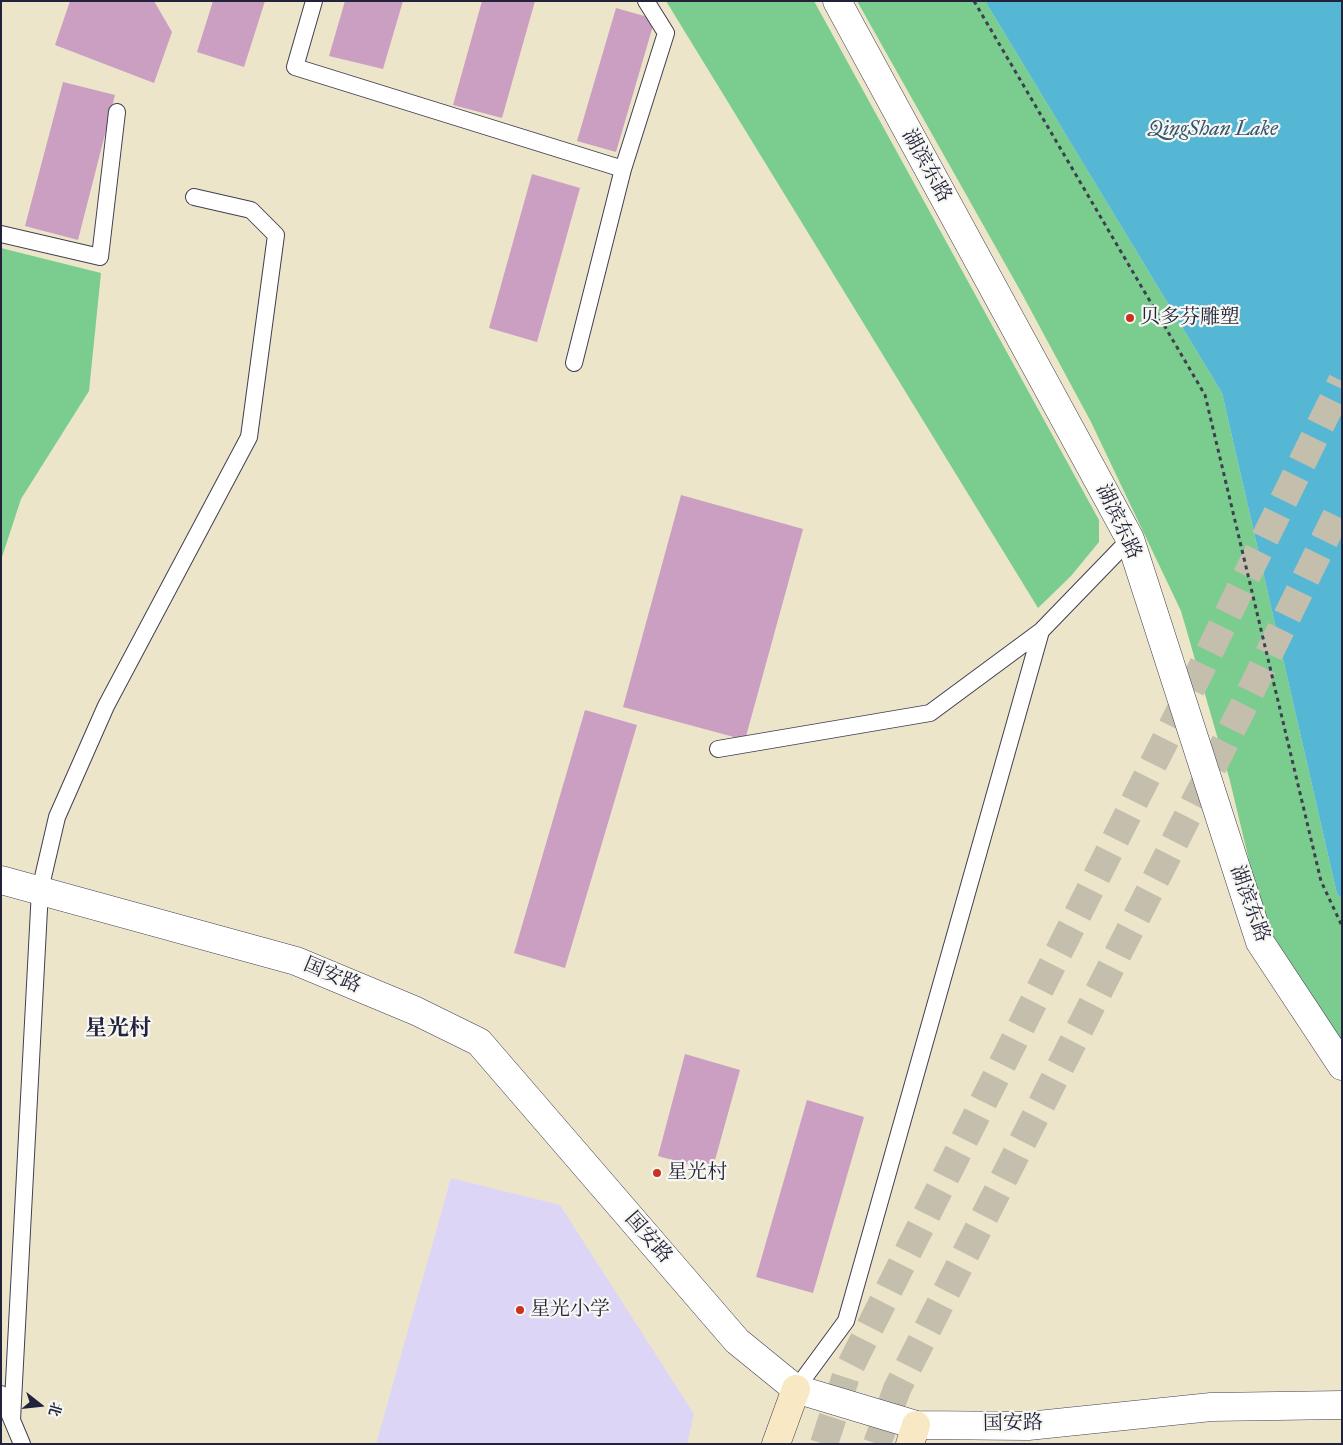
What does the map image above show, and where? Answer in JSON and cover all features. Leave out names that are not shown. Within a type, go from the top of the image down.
[{"type":"main road","points":[[776,1444],[796,1389]]},
{"type":"street","name":"湖滨东路","points":[[837,1],[1130,539],[1260,942],[1342,1066]]},
{"type":"street","name":"国安路","points":[[1,880],[296,961],[416,1011],[479,1042],[737,1341],[796,1389],[913,1434],[1028,1426],[1211,1407],[1342,1406]]},
{"type":"lane","points":[[314,1],[295,67],[623,170]]},
{"type":"lane","points":[[574,363],[623,170],[666,33],[646,1]]},
{"type":"lane","points":[[1,234],[100,256],[117,112]]},
{"type":"lane","points":[[12,1420],[40,890],[57,817],[106,706],[249,437],[276,235],[251,210],[194,196]]},
{"type":"lane","points":[[718,749],[930,713],[1041,631],[1130,539]]},
{"type":"lane","points":[[796,1389],[846,1320],[1041,631]]},
{"type":"lane","points":[[1,1394],[22,1444]]},
{"type":"path","points":[[974,1],[1205,395],[1321,881],[1342,926]]},
{"type":"shaded area","name":"星光小学","points":[[451,1178],[560,1205],[694,1414],[687,1444],[376,1444]]},
{"type":"green space","points":[[666,1],[814,1],[1099,520],[1099,542],[1071,576],[1038,608]]},
{"type":"green space","points":[[857,1],[985,1],[1222,393],[1337,894],[1342,899],[1342,1042],[1294,976],[1263,919],[1230,781],[1181,611],[1091,422],[1021,292]]},
{"type":"green space","points":[[1,248],[101,273],[89,391],[21,499],[1,560]]},
{"type":"water","name":"QingShan Lake","points":[[985,1],[1342,1],[1342,899],[1337,894],[1222,393]]},
{"type":"building","points":[[70,1],[154,1],[172,32],[154,83],[55,45]]},
{"type":"building","points":[[213,1],[265,1],[244,67],[197,52]]},
{"type":"building","points":[[345,1],[403,1],[383,69],[329,56]]},
{"type":"building","points":[[482,1],[535,1],[502,118],[453,105]]},
{"type":"building","points":[[616,8],[655,19],[616,152],[577,141]]},
{"type":"building","points":[[63,82],[115,95],[78,240],[25,226]]},
{"type":"building","points":[[532,174],[580,188],[537,342],[489,328]]},
{"type":"building","points":[[681,495],[803,529],[745,740],[623,707]]},
{"type":"building","points":[[585,710],[637,725],[565,968],[514,953]]},
{"type":"building","points":[[685,1054],[740,1070],[712,1171],[658,1156]]},
{"type":"building","points":[[807,1100],[864,1117],[813,1293],[756,1277]]},
{"type":"tunnel","points":[[824,1444],[847,1373],[1202,667],[1342,381]]},
{"type":"tunnel","points":[[877,1444],[897,1389],[1245,703],[1342,504]]},
{"type":"place","name":"贝多芬雕塑","points":[[1130,318]]},
{"type":"place","name":"星光村","points":[[657,1173]]},
{"type":"place","name":"星光小学","points":[[520,1310]]},
{"type":"district","name":"星光村","points":[[118,1030]]}]
